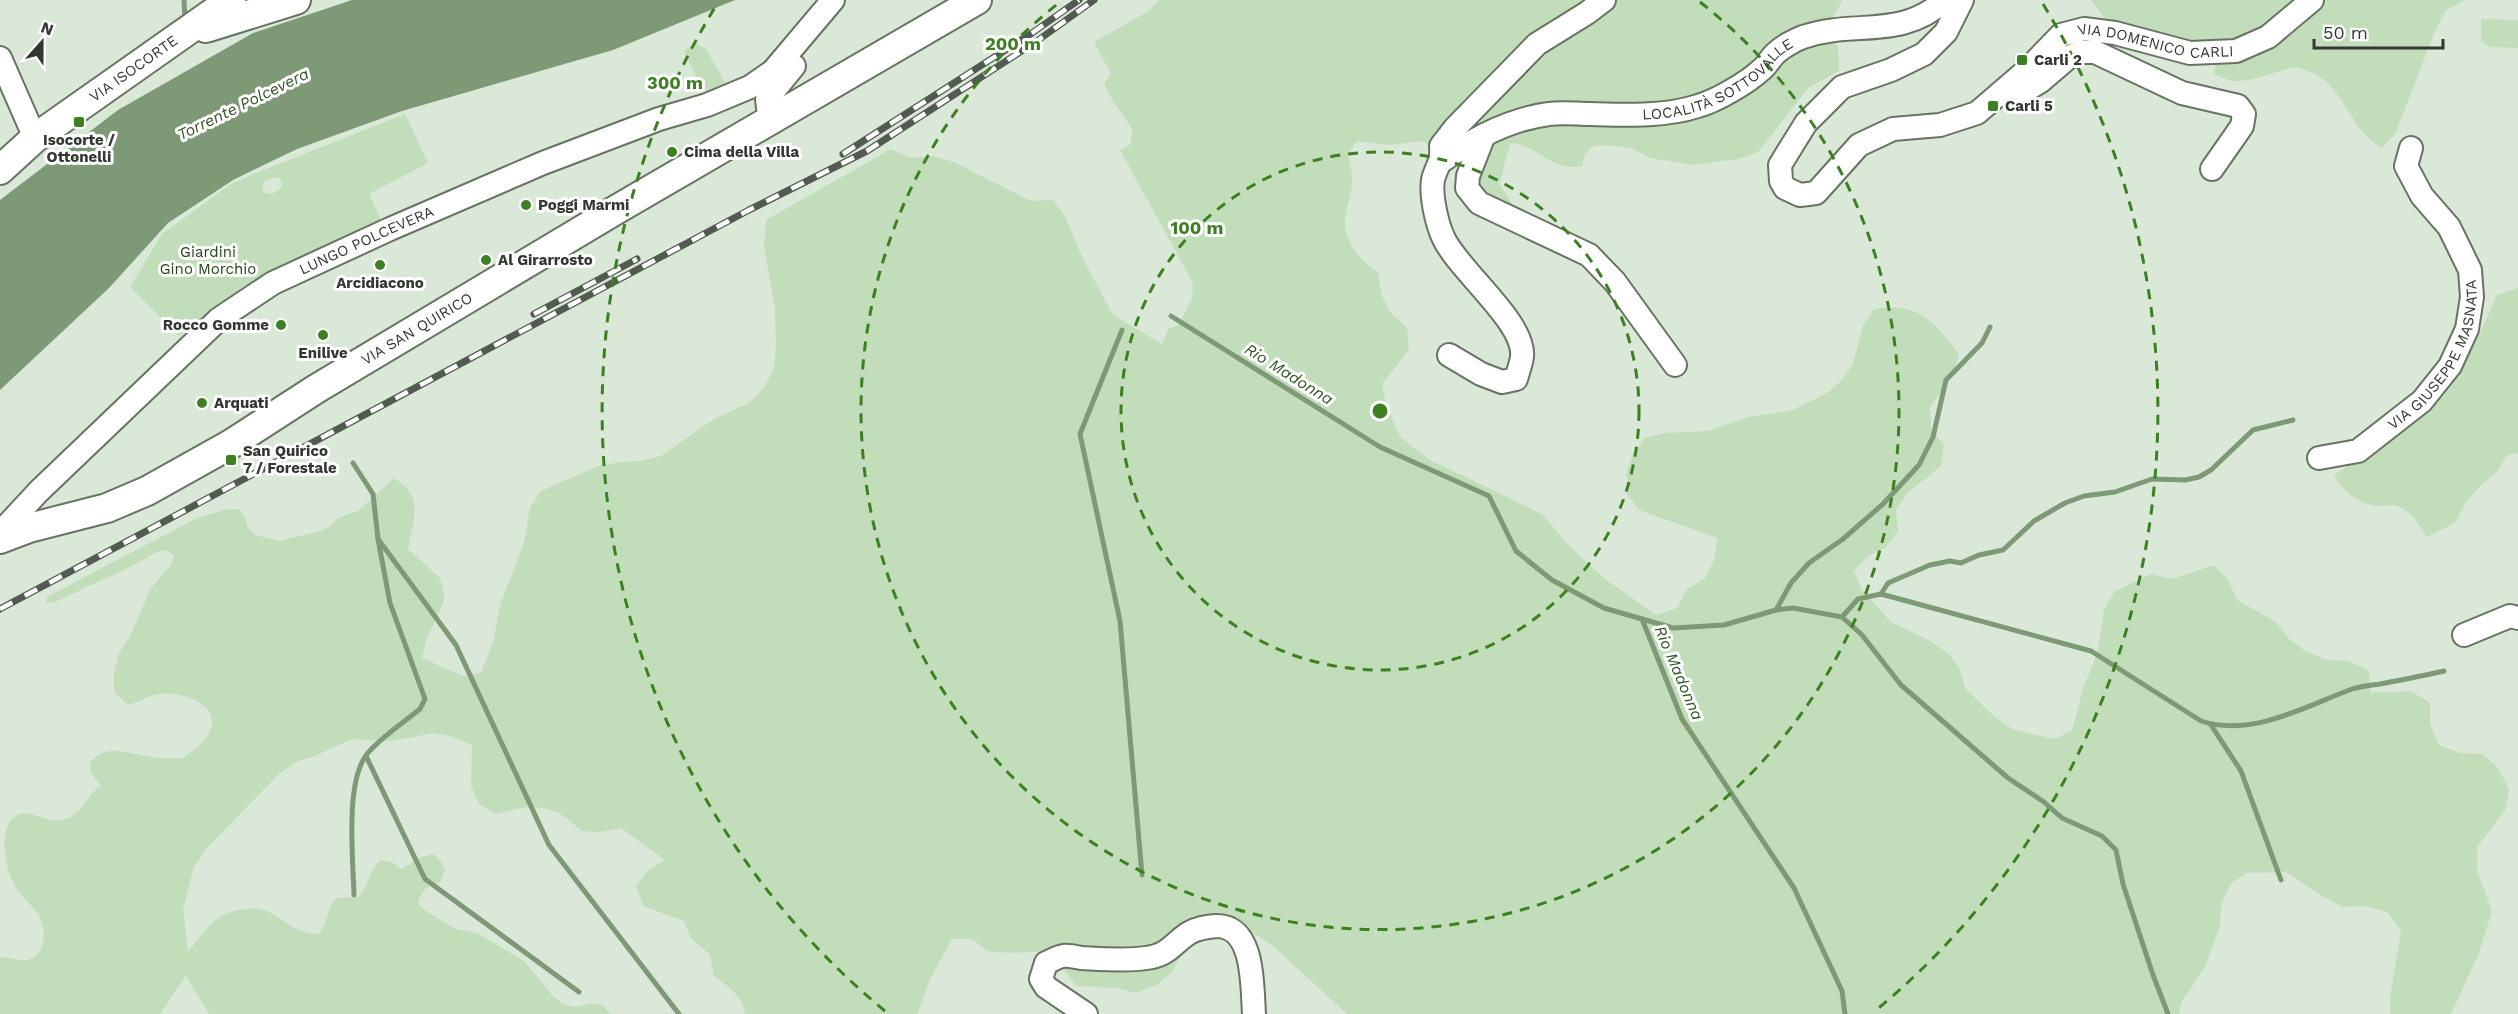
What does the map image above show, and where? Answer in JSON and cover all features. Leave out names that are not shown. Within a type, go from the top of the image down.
[{"type":"main road","name":"VIA ISOCORTE","points":[[0,170],[35,138],[231,0]]},
{"type":"main road","points":[[178,37],[296,0]]},
{"type":"main road","name":"VIA SAN QUIRICO","points":[[0,539],[29,528],[107,508],[147,491],[231,444],[390,345],[977,0]]},
{"type":"street","name":"LUNGO POLCEVERA","points":[[0,533],[39,491],[219,319],[273,283],[390,229],[543,163],[659,119],[707,105],[750,87],[773,71],[833,0]]},
{"type":"street","points":[[1449,355],[1481,374],[1502,382],[1516,379],[1523,355],[1514,328],[1498,304],[1484,293],[1460,264],[1444,238],[1434,194],[1434,177],[1442,161],[1441,146],[1455,128],[1537,44],[1604,0]]},
{"type":"street","name":"LOCALITÀ SOTTOVALLE","points":[[1442,161],[1484,135],[1519,119],[1551,113],[1671,113],[1701,106],[1742,84],[1762,70],[1776,53],[1801,38],[1820,33],[1891,27],[1911,22],[1934,10],[1945,0]]},
{"type":"street","name":"VIA DOMENICO CARLI","points":[[1962,0],[1946,32],[1924,54],[1891,70],[1842,87],[1806,123],[1780,165],[1781,181],[1785,188],[1800,195],[1816,193],[1859,145],[1893,129],[1940,125],[1977,113],[2061,35],[2084,29],[2115,33],[2190,53],[2236,51],[2268,37],[2312,0]]},
{"type":"street","name":"LUNGO POLCEVERA","points":[[774,119],[768,108],[767,99],[798,62],[795,46]]},
{"type":"street","points":[[2005,89],[2021,93],[2041,81],[2069,57],[2081,52],[2095,52],[2182,93],[2238,106],[2244,114],[2242,126],[2212,169]]},
{"type":"street","points":[[0,58],[35,138]]},
{"type":"street","points":[[1484,135],[1467,182],[1467,188],[1479,203],[1589,255],[1615,282],[1675,365]]},
{"type":"street","name":"VIA GIUSEPPE MASNATA","points":[[2319,458],[2358,451],[2422,401],[2450,366],[2467,329],[2472,297],[2470,270],[2449,227],[2422,196],[2406,166],[2411,148]]},
{"type":"street","points":[[2464,635],[2510,616],[2518,618]]},
{"type":"street","points":[[1086,1014],[1046,987],[1041,979],[1046,963],[1063,956],[1111,959],[1154,957],[1170,951],[1189,933],[1205,927],[1222,926],[1230,928],[1240,937],[1245,950],[1252,978],[1254,1014]]},
{"type":"green space","points":[[1159,0],[1843,0],[1829,23],[1838,48],[1839,71],[1809,87],[1758,152],[1738,159],[1694,165],[1650,158],[1631,148],[1602,145],[1591,147],[1584,156],[1582,166],[1572,167],[1563,166],[1529,148],[1511,143],[1499,184],[1513,205],[1503,209],[1476,190],[1490,128],[1482,120],[1471,123],[1431,147],[1422,141],[1389,145],[1356,141],[1348,155],[1352,184],[1345,228],[1355,251],[1378,273],[1381,294],[1391,313],[1407,328],[1409,349],[1382,384],[1386,405],[1401,438],[1430,460],[1542,514],[1571,548],[1604,578],[1656,615],[1677,608],[1687,589],[1705,578],[1715,558],[1717,538],[1639,510],[1627,494],[1627,472],[1633,454],[1645,438],[1665,433],[1708,431],[1748,417],[1790,411],[1826,394],[1841,381],[1853,364],[1863,326],[1874,309],[1902,308],[1924,316],[1933,323],[1959,354],[1953,374],[1930,408],[1931,429],[1944,445],[1941,466],[1907,493],[1896,510],[1898,531],[1885,548],[1868,556],[1854,571],[1862,590],[1891,622],[1930,641],[1949,654],[1960,669],[1965,688],[1996,718],[2014,730],[2054,739],[2072,731],[2083,689],[2098,651],[2104,610],[2114,592],[2150,574],[2172,579],[2214,565],[2228,580],[2237,600],[2276,622],[2289,639],[2305,651],[2327,660],[2349,661],[2369,671],[2371,693],[2411,691],[2430,703],[2430,724],[2439,745],[2460,753],[2483,754],[2499,769],[2509,789],[2505,810],[2477,847],[2477,870],[2492,911],[2479,953],[2451,1014],[2390,1014],[2390,998],[2401,930],[2387,912],[2366,906],[2343,907],[2286,872],[2246,873],[2230,885],[2221,905],[2220,926],[2205,967],[2181,1003],[2179,1014],[1347,1014],[1273,946],[1257,935],[1237,931],[1197,936],[1183,953],[1172,972],[1157,985],[1136,993],[1116,988],[1076,986],[1050,951],[1009,953],[988,951],[972,939],[952,939],[931,977],[917,1014],[745,1014],[738,997],[714,976],[710,955],[691,938],[684,921],[643,906],[636,886],[648,870],[665,860],[621,828],[600,832],[581,831],[561,815],[542,808],[521,808],[496,814],[479,804],[471,786],[472,745],[454,737],[433,733],[393,741],[352,739],[296,762],[279,774],[205,850],[194,867],[183,909],[188,951],[217,919],[239,910],[263,910],[298,930],[319,934],[336,898],[358,897],[381,860],[392,862],[401,869],[421,857],[433,854],[441,861],[445,871],[440,882],[423,892],[418,904],[455,929],[477,933],[524,961],[554,997],[563,1004],[574,1007],[596,1003],[605,1007],[610,1014],[209,1014],[186,975],[160,1014],[0,1014],[0,957],[27,960],[34,957],[42,947],[44,933],[38,914],[17,889],[9,873],[5,855],[5,837],[10,821],[15,816],[27,813],[51,820],[72,816],[101,785],[91,773],[90,762],[97,756],[104,752],[119,751],[155,758],[184,758],[206,738],[212,725],[211,716],[206,708],[189,698],[159,694],[128,705],[114,692],[114,673],[119,653],[130,636],[151,588],[171,565],[174,555],[166,550],[157,552],[55,602],[46,603],[47,597],[197,518],[228,509],[239,509],[248,528],[256,535],[278,541],[321,531],[331,526],[338,518],[358,511],[394,478],[410,493],[415,509],[408,549],[440,578],[445,599],[427,638],[422,658],[463,676],[481,673],[493,642],[501,602],[524,544],[530,508],[541,491],[598,466],[642,461],[661,456],[714,419],[749,403],[764,387],[774,368],[776,349],[775,308],[764,247],[766,220],[891,149],[910,158],[932,156],[954,162],[1031,201],[1053,200],[1066,218],[1082,257],[1113,315],[1162,344],[1168,329],[1179,325],[1192,298],[1193,283],[1120,150],[1131,144],[1132,128],[1104,84],[1111,74],[1094,42],[1149,11]]},
{"type":"green space","points":[[2091,0],[2297,0],[2253,34],[2229,41],[2202,42],[2166,38],[2108,23]]},
{"type":"green space","points":[[2322,0],[2465,0],[2446,10],[2435,31],[2396,132],[2382,148],[2371,141],[2333,89],[2315,74],[2300,68],[2292,68],[2235,81],[2213,74],[2216,64],[2260,52],[2280,41],[2298,27]]},
{"type":"green space","points":[[2481,19],[2518,20],[2518,48],[2490,47],[2481,41]]},
{"type":"green space","points":[[697,44],[706,49],[726,84],[703,92],[685,52],[686,49]]},
{"type":"green space","name":"Giardini Gino Morchio","points":[[405,114],[428,163],[369,194],[383,225],[193,332],[188,327],[179,336],[130,287],[162,234],[231,184]],"holes":[[[275,177],[280,179],[281,188],[272,194],[265,193],[262,187],[265,181]]]},
{"type":"green space","points":[[2518,288],[2518,453],[2507,455],[2496,473],[2479,487],[2465,504],[2455,523],[2427,537],[2415,519],[2403,508],[2394,505],[2379,506],[2365,503],[2347,492],[2334,475],[2402,432],[2444,396],[2479,336],[2497,295]]},
{"type":"water","name":"Torrente Polcevera","points":[[352,0],[735,0],[613,50],[402,111],[297,149],[233,180],[168,223],[109,288],[0,390],[0,200],[118,110],[253,33]]},
{"type":"waterway","points":[[184,0],[185,19]]},
{"type":"waterway","name":"Rio Madonna","points":[[1171,316],[1380,447],[1489,496],[1516,551],[1552,580],[1604,608],[1642,619],[1682,719],[1794,888],[1842,991],[1845,1014]]},
{"type":"waterway","points":[[1776,610],[1791,583],[1809,563],[1843,539],[1883,504],[1919,465],[1933,437],[1946,380],[1982,343],[1990,327]]},
{"type":"waterway","points":[[1122,330],[1080,434],[1120,621],[1142,875]]},
{"type":"waterway","points":[[1881,594],[1888,583],[1930,565],[1950,561],[1961,563],[1979,555],[2003,550],[2034,521],[2065,503],[2084,496],[2115,492],[2152,479],[2185,480],[2199,477],[2211,470],[2253,430],[2293,420]]},
{"type":"waterway","points":[[353,463],[373,494],[378,539],[390,603],[425,699],[420,709],[385,736],[367,754],[360,767],[353,801],[352,821],[354,895]]},
{"type":"waterway","points":[[378,539],[456,645],[549,845],[679,1014]]},
{"type":"waterway","points":[[1842,617],[1858,599],[1881,594],[2091,651],[2201,721],[2220,725],[2239,726],[2259,723],[2278,718],[2355,688],[2444,671]]},
{"type":"waterway","points":[[1642,619],[1673,628],[1724,625],[1776,610],[1793,608],[1842,617],[1862,635],[1901,685],[2008,778],[2044,802],[2062,818],[2102,836],[2116,850],[2123,884],[2168,1014]]},
{"type":"waterway","points":[[2211,725],[2241,771],[2281,880]]},
{"type":"waterway","points":[[366,756],[425,879],[579,992]]},
{"type":"railway","points":[[843,154],[1032,33],[1079,0]]},
{"type":"railway","points":[[0,609],[749,210],[867,151],[1037,41],[1094,0]]},
{"type":"railway","points":[[534,314],[637,259]]},
{"type":"place","name":"Carli 2","points":[[2022,60]]},
{"type":"place","name":"Carli 5","points":[[1993,106]]},
{"type":"place","name":"Isocorte / Ottonelli","points":[[79,122]]},
{"type":"place","name":"Cima della Villa","points":[[672,152]]},
{"type":"place","name":"Poggi Marmi","points":[[526,205]]},
{"type":"place","name":"Al Girarrosto","points":[[486,260]]},
{"type":"place","name":"Arcidiacono","points":[[380,265]]},
{"type":"place","name":"Rocco Gomme","points":[[281,325]]},
{"type":"place","name":"Enilive","points":[[323,335]]},
{"type":"place","name":"Arquati","points":[[202,403]]},
{"type":"place","name":"San Quirico 7 / Forestale","points":[[231,460]]}]
